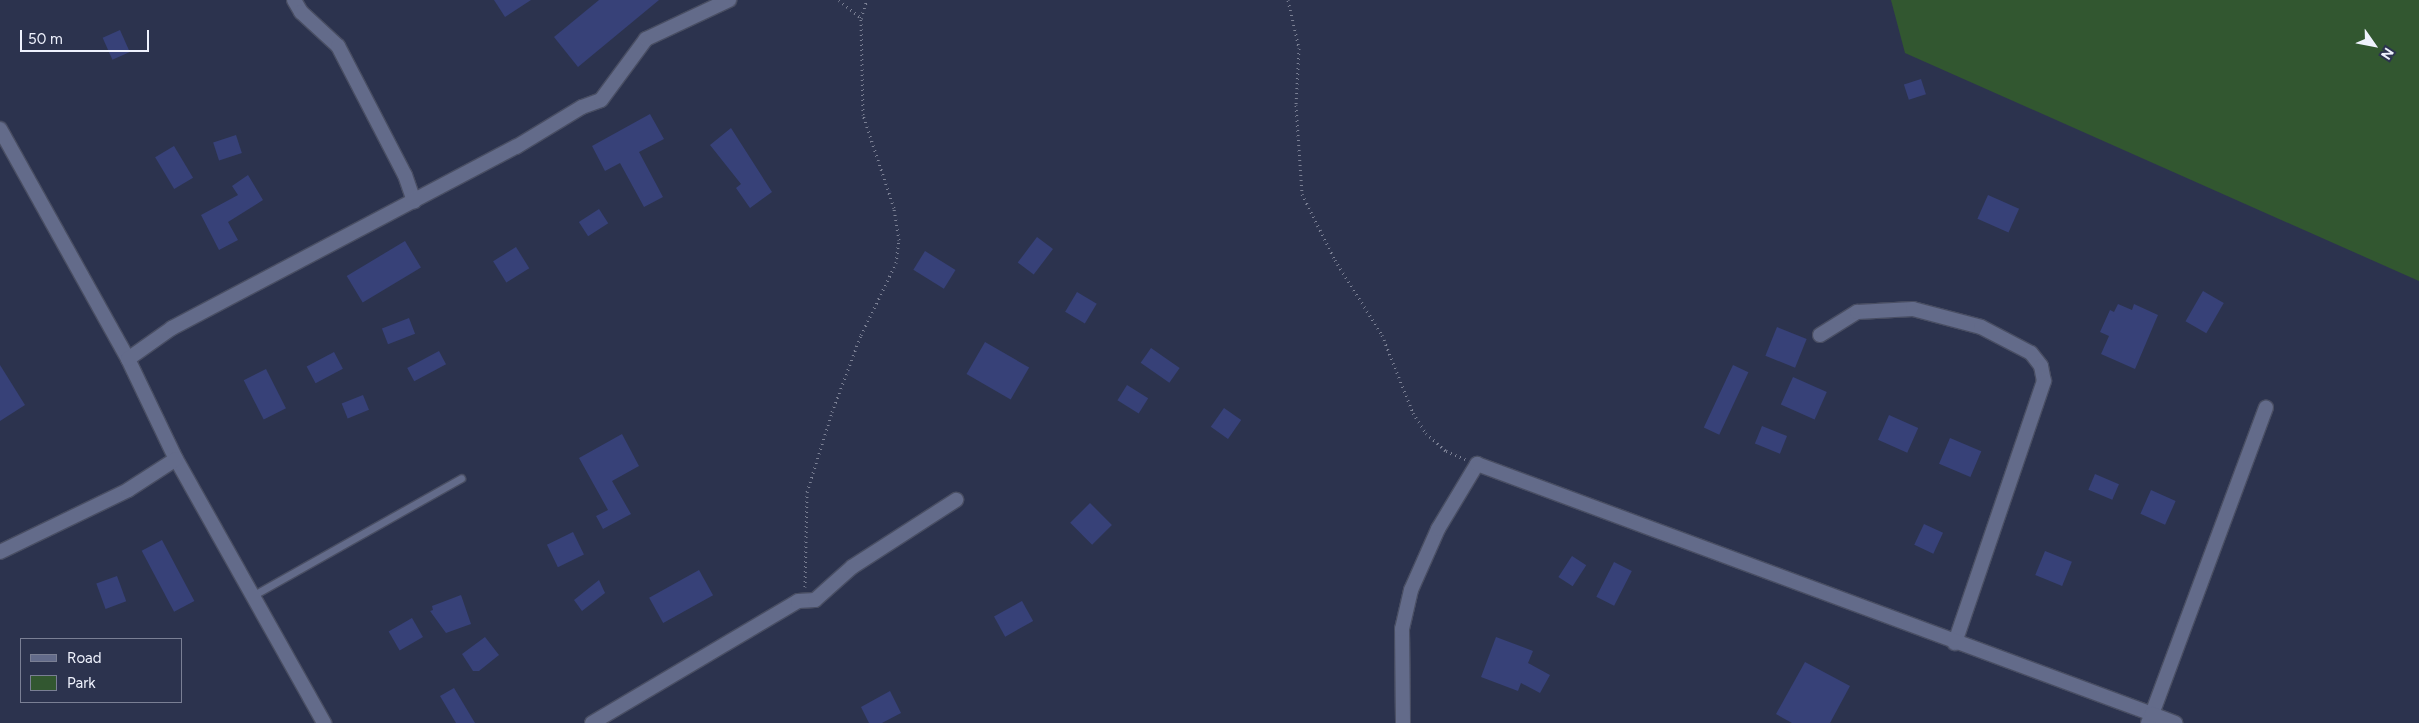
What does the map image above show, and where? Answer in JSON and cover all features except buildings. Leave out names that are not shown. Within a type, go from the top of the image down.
[{"type":"street","points":[[294,0],[301,12],[338,46],[405,175],[414,201]]},
{"type":"street","points":[[128,359],[172,328],[414,201],[582,107],[602,100],[646,39],[729,0]]},
{"type":"street","points":[[0,129],[128,359],[176,459],[324,723]]},
{"type":"street","points":[[1820,335],[1857,312],[1914,309],[1980,327],[2031,353],[2041,366],[2044,381],[1955,643]]},
{"type":"street","points":[[2150,718],[2266,408]]},
{"type":"street","points":[[0,552],[128,490],[176,459]]},
{"type":"street","points":[[1403,723],[1402,629],[1411,590],[1438,529],[1477,464],[2150,718],[2175,723]]},
{"type":"street","points":[[592,723],[798,601],[815,600],[852,568],[956,500]]},
{"type":"lane","points":[[252,596],[461,478]]},
{"type":"path","points":[[839,0],[861,18]]},
{"type":"path","points":[[798,601],[805,590],[807,492],[814,466],[861,334],[896,263],[899,240],[894,208],[863,115],[861,18],[867,0]]},
{"type":"path","points":[[1288,0],[1300,48],[1296,105],[1302,194],[1335,260],[1382,335],[1413,413],[1426,433],[1446,451],[1477,464]]},
{"type":"green space","points":[[1891,0],[2419,0],[2419,281],[1905,53]]}]
